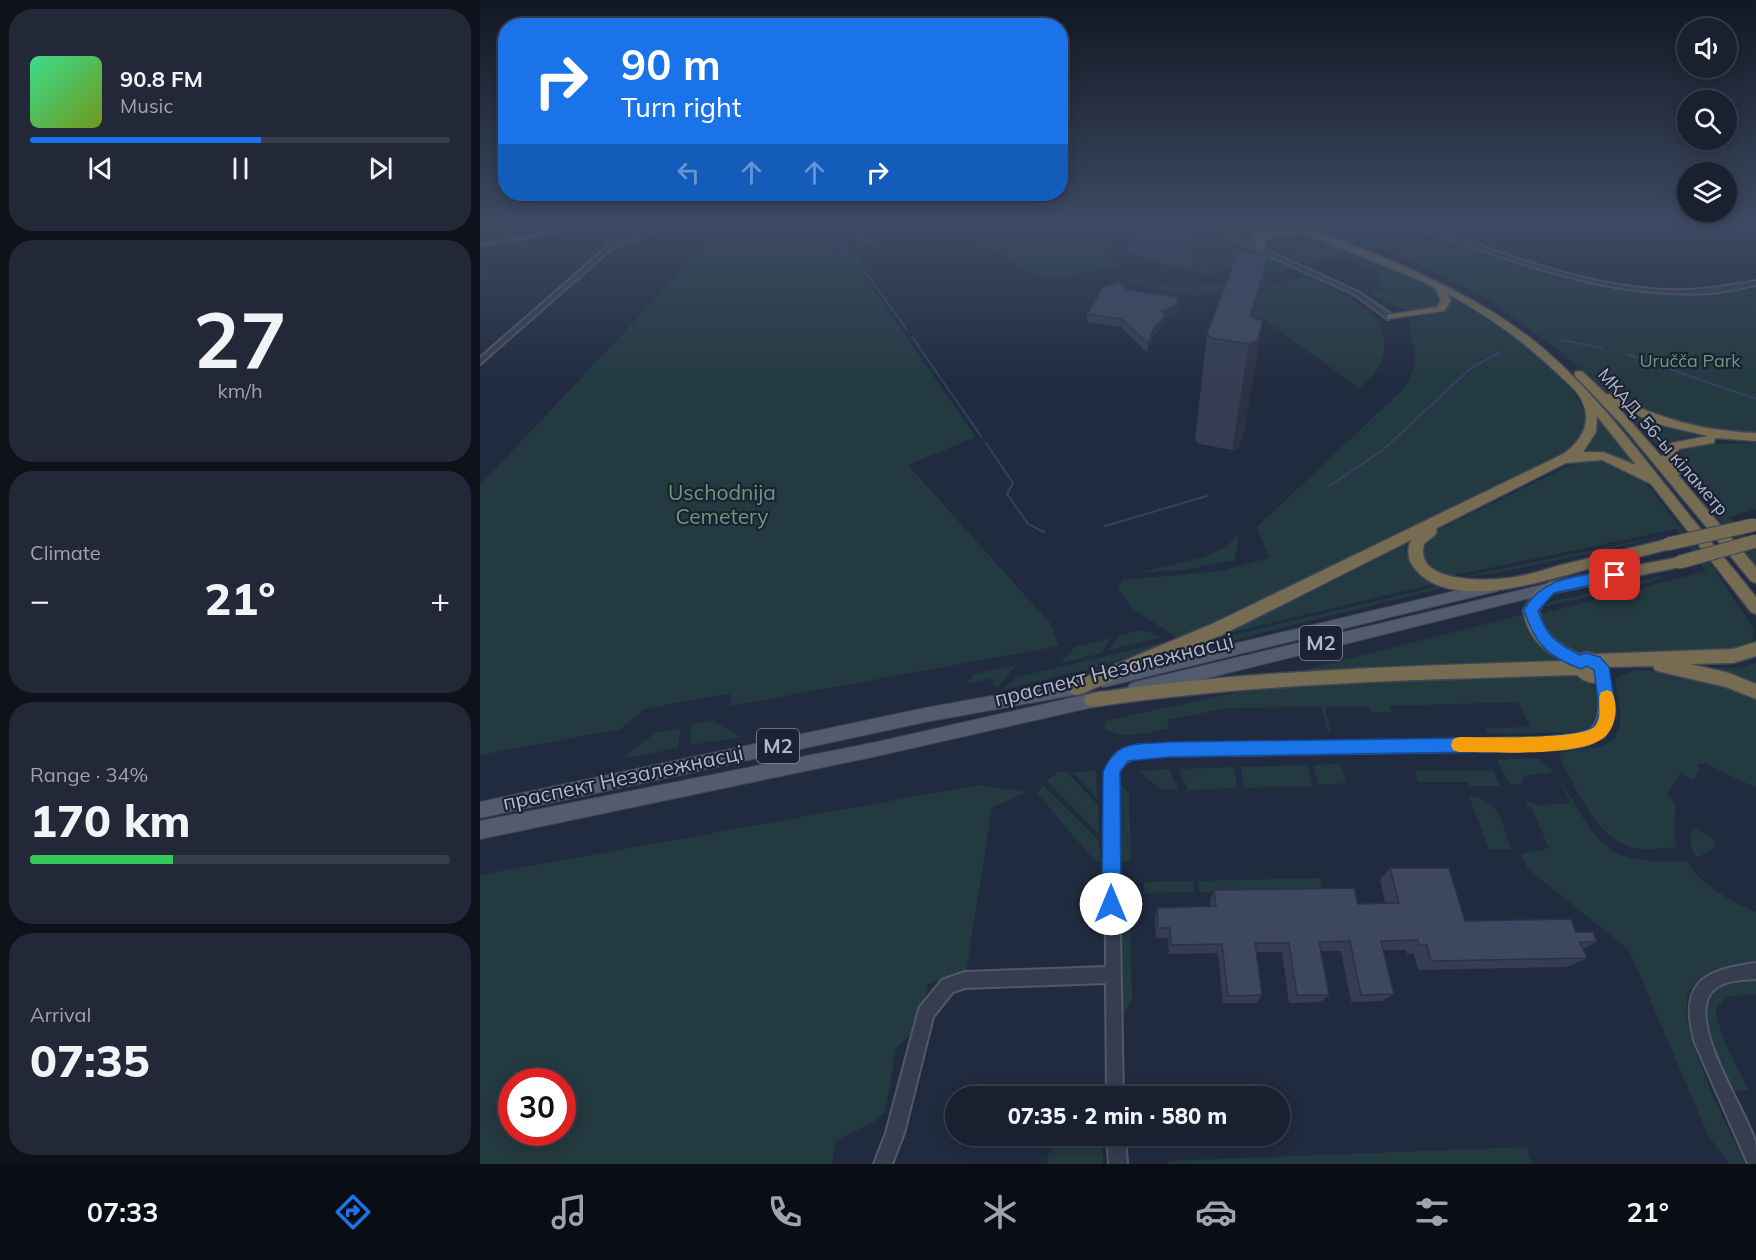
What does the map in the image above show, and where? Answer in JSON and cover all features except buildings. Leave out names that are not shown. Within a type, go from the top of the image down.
[{"type":"highway","name":"МКАД, 56-ы кіламетр","points":[[1417,276],[1438,285],[1509,327],[1590,391],[1660,487],[1743,591]]},
{"type":"highway","name":"МКАД, 56-ы кіламетр","points":[[1434,276],[1492,306],[1546,346],[1676,481],[1756,577]]},
{"type":"highway","points":[[1390,317],[1440,309],[1445,305],[1446,297],[1438,285]]},
{"type":"highway","points":[[1077,688],[1218,629],[1568,457],[1584,446],[1589,435],[1592,416],[1590,391],[1639,414],[1679,428],[1712,435],[1756,438]]},
{"type":"highway","points":[[1676,481],[1667,460],[1675,446],[1689,442],[1756,438]]},
{"type":"highway","points":[[1507,584],[1471,585],[1437,577],[1428,573],[1417,559],[1416,544],[1422,535],[1583,456],[1612,457],[1660,487]]},
{"type":"highway","name":"праспект Незалежнасці","points":[[1507,584],[1755,525]]},
{"type":"highway","name":"праспект Незалежнасці","points":[[1550,588],[1680,562],[1756,541]]},
{"type":"highway","points":[[1550,588],[1540,596],[1531,610],[1533,623],[1553,648],[1591,668],[1733,656],[1756,650]]},
{"type":"highway","points":[[1743,591],[1756,608]]},
{"type":"highway","points":[[1743,591],[1756,616]]},
{"type":"highway","points":[[1093,700],[1180,686],[1255,680],[1653,664],[1730,680],[1756,692]]},
{"type":"main road","name":"праспект Незалежнасці","points":[[480,810],[925,715],[1077,688],[1507,584]]},
{"type":"main road","name":"праспект Незалежнасці","points":[[480,830],[877,748],[1093,700],[1550,588]]},
{"type":"street","points":[[480,362],[577,276]]},
{"type":"street","points":[[1320,276],[1356,293],[1390,317]]},
{"type":"street","points":[[1577,276],[1614,285],[1693,291],[1731,288],[1756,283]]},
{"type":"street","points":[[1115,1086],[1111,772],[1121,755],[1130,752],[1170,750],[1567,742],[1600,732],[1605,725],[1608,706],[1591,668]]},
{"type":"street","points":[[1756,971],[1740,972],[1712,982],[1704,989],[1697,1001],[1695,1015],[1700,1037],[1756,1162]]},
{"type":"street","points":[[883,1164],[895,1133],[926,1013],[948,986],[965,980],[1112,975]]},
{"type":"street","points":[[1117,1146],[1118,1164]]},
{"type":"green space","name":"Uschodnija Cemetery","points":[[677,276],[864,276],[976,437],[908,465],[1050,623],[1059,646],[730,706],[731,695],[725,694],[644,709],[621,729],[480,755],[480,485]]},
{"type":"green space","points":[[1251,276],[1265,276],[1198,296],[1129,284],[1132,277],[1155,280],[1153,283],[1182,286],[1223,283]]},
{"type":"green space","points":[[1380,276],[1410,276],[1435,288],[1442,299],[1437,307],[1428,310],[1402,308],[1384,302],[1369,292],[1384,292],[1384,288],[1379,287],[1379,282],[1372,279]]},
{"type":"green space","name":"Uručča Park","points":[[1445,276],[1556,276],[1615,289],[1686,295],[1756,289],[1756,436],[1684,427],[1609,395],[1556,348],[1486,298]]},
{"type":"green space","points":[[1300,277],[1317,281],[1355,301],[1373,316],[1379,325],[1384,346],[1381,363],[1360,389],[1240,302],[1242,296]]},
{"type":"green space","points":[[1448,296],[1532,352],[1573,392],[1589,421],[1575,449],[1182,641],[1134,610],[1118,589],[1122,580],[1220,571],[1269,558],[1257,527],[1403,389],[1415,362],[1409,323],[1414,319],[1444,311],[1452,302]]},
{"type":"green space","points":[[1621,407],[1661,425],[1704,436],[1674,440],[1662,451]]},
{"type":"green space","points":[[1597,414],[1637,466],[1616,455],[1585,451],[1596,434]]},
{"type":"green space","points":[[1756,443],[1756,509],[1729,517],[1756,549],[1756,565],[1672,461],[1678,448],[1704,444]]},
{"type":"green space","points":[[1603,458],[1639,475],[1714,569],[1753,628],[1754,636],[1746,649],[1584,657],[1550,641],[1539,617],[1540,614],[1706,571],[1676,529],[1451,576],[1421,559],[1421,545],[1429,534],[1579,461]]},
{"type":"green space","points":[[1239,533],[1235,560],[1184,570],[1138,573],[1205,557],[1228,545]]},
{"type":"green space","points":[[1663,537],[1498,573],[1462,577],[1636,541]]},
{"type":"green space","points":[[1407,541],[1406,553],[1414,565],[1442,582],[1187,643]]},
{"type":"green space","points":[[1666,575],[1648,583],[1543,607],[1550,602]]},
{"type":"green space","points":[[1448,584],[1454,585],[1149,661],[1186,646]]},
{"type":"green space","points":[[1525,614],[1532,633],[1566,662],[1280,676]]},
{"type":"green space","points":[[1143,630],[1162,637],[1109,650],[1119,635]]},
{"type":"green space","points":[[1111,638],[1102,653],[1060,663],[1075,647]]},
{"type":"green space","points":[[1168,643],[1105,665],[1002,690],[1017,677]]},
{"type":"green space","points":[[1756,663],[1756,686],[1702,668],[1738,668]]},
{"type":"green space","points":[[1016,665],[999,686],[995,687],[993,678],[966,684],[974,674]]},
{"type":"green space","points":[[1634,670],[1683,673],[1756,695],[1756,788],[1708,763],[1697,764],[1700,769],[1693,780],[1680,774],[1667,794],[1676,805],[1674,833],[1677,847],[1642,849],[1630,847],[1607,833],[1589,811],[1561,761],[1560,753],[1603,746],[1615,739],[1621,719],[1617,678]]},
{"type":"green space","points":[[1558,674],[1579,679],[1594,687],[1600,702],[1597,723],[1581,732],[1488,734],[1486,728],[1530,727],[1518,702],[1390,706],[1392,712],[1371,713],[1368,706],[1325,707],[1331,733],[1328,733],[1321,707],[1227,708],[1167,720],[1169,728],[1136,735],[1120,734],[1104,728],[1105,721],[1261,687]]},
{"type":"green space","points":[[712,720],[741,737],[690,745],[691,725]]},
{"type":"green space","points":[[681,728],[678,748],[621,759],[655,733]]},
{"type":"green space","points":[[1538,758],[1554,773],[1525,775],[1521,784],[1510,785],[1497,760]]},
{"type":"green space","points":[[1340,764],[1346,783],[1318,785],[1313,765]]},
{"type":"green space","points":[[1308,765],[1313,786],[1244,788],[1241,767]]},
{"type":"green space","points":[[1234,767],[1237,788],[1188,790],[1179,769]]},
{"type":"green space","points":[[1169,769],[1178,790],[1162,790],[1138,771]]},
{"type":"green space","points":[[1096,771],[1097,798],[1072,772]]},
{"type":"green space","points":[[1415,771],[1494,771],[1500,786],[1470,786],[1468,782],[1418,782]]},
{"type":"green space","points":[[1058,772],[1067,772],[1098,805],[1099,834],[1047,781]]},
{"type":"green space","points":[[1559,778],[1584,820],[1606,846],[1631,858],[1686,861],[1708,885],[1756,912],[1756,966],[1727,968],[1707,974],[1693,986],[1688,995],[1686,1011],[1706,1080],[1745,1164],[1729,1164],[1708,1135],[1629,950],[1528,869],[1521,854],[1549,848],[1532,809],[1526,804],[1528,801],[1539,805],[1571,803]]},
{"type":"green space","points":[[1115,779],[1129,793],[1131,861],[1118,862]]},
{"type":"green space","points":[[978,785],[1026,792],[992,808],[966,973],[928,984],[918,1028],[896,1048],[886,1110],[877,1120],[837,1140],[832,1164],[480,1164],[480,875]]},
{"type":"green space","points":[[1043,785],[1099,841],[1101,861],[1095,861],[1037,793]]},
{"type":"green space","points":[[1469,796],[1480,798],[1494,807],[1502,821],[1511,849],[1489,849]]},
{"type":"green space","points":[[1694,828],[1715,840],[1714,848],[1697,858],[1692,851],[1690,833]]},
{"type":"green space","points":[[1320,878],[1322,889],[1199,892],[1198,881]]},
{"type":"green space","points":[[1194,881],[1195,892],[1144,893],[1144,882]]},
{"type":"green space","points":[[1130,917],[1132,999],[1120,1021],[1118,931]]},
{"type":"green space","points":[[1756,978],[1756,995],[1727,996],[1716,1009],[1724,1041],[1749,1090],[1732,1091],[1707,1032],[1704,1015],[1705,1001],[1711,988],[1724,979]]},
{"type":"green space","points":[[1053,1146],[1102,1146],[1103,1164],[1047,1164],[1048,1154]]},
{"type":"green space","points":[[1527,1147],[1532,1164],[1168,1164],[1168,1161]]},
{"type":"waterway","points":[[868,276],[907,330]]},
{"type":"waterway","points":[[912,337],[981,436]]},
{"type":"waterway","points":[[1562,340],[1602,348]]},
{"type":"waterway","points":[[1330,486],[1384,449],[1472,367],[1501,352]]},
{"type":"waterway","points":[[1627,354],[1756,399]]},
{"type":"waterway","points":[[986,443],[1013,483],[1007,494],[1028,524],[1044,532]]},
{"type":"waterway","points":[[1105,526],[1207,496]]},
{"type":"slow traffic","points":[[1459,745],[1547,744],[1591,737],[1600,732],[1605,725],[1608,713],[1607,697]]},
{"type":"route","points":[[1111,904],[1111,772],[1114,763],[1121,755],[1138,751],[1170,750],[1539,744],[1577,741],[1600,732],[1605,725],[1608,713],[1601,667],[1595,661],[1586,659],[1581,662],[1564,656],[1553,648],[1538,632],[1533,623],[1531,610],[1540,596],[1550,588],[1615,575]]}]
